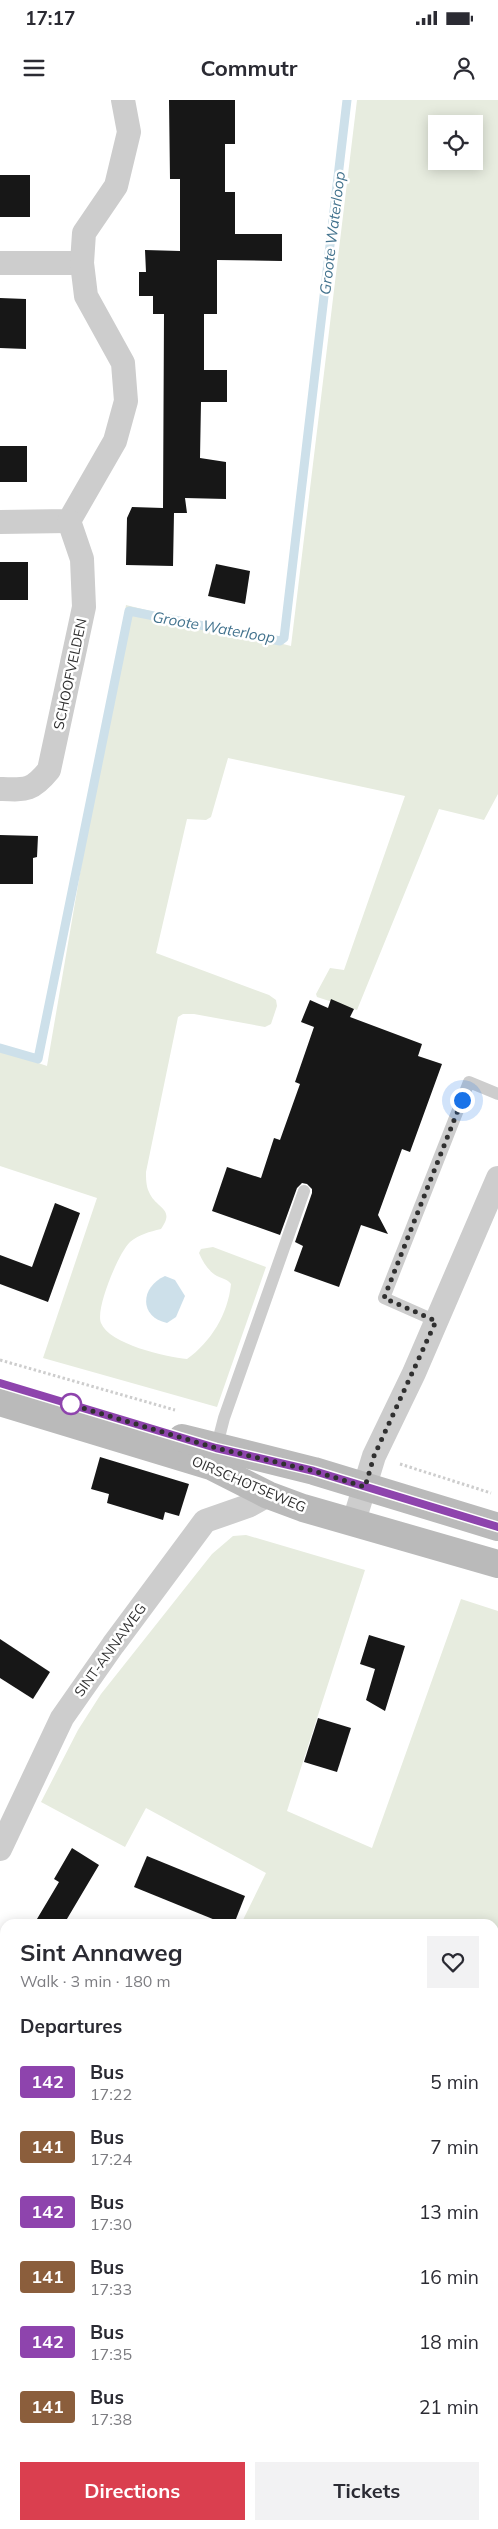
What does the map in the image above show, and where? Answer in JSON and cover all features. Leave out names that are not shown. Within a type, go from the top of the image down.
[{"type":"main road","name":"OIRSCHOTSEWEG","points":[[0,1383],[213,1457],[268,1495],[303,1508],[498,1564]]},
{"type":"main road","name":"OIRSCHOTSEWEG","points":[[0,1402],[213,1457],[314,1471],[498,1527]]},
{"type":"street","points":[[0,522],[69,521],[115,441],[126,401],[123,363],[86,296],[82,263],[84,233],[116,186],[129,132],[123,100]]},
{"type":"street","points":[[0,262],[82,263]]},
{"type":"street","name":"SCHOOFVELDEN","points":[[0,789],[21,790],[37,785],[50,770],[84,607],[82,560],[69,521]]},
{"type":"street","points":[[354,1522],[374,1456],[436,1321],[498,1178]]},
{"type":"street","name":"SINT-ANNAWEG","points":[[0,1849],[62,1718],[113,1645],[205,1521],[248,1506],[268,1495]]},
{"type":"lane","points":[[436,1321],[384,1298],[469,1082],[498,1094]]},
{"type":"lane","points":[[213,1457],[224,1418],[304,1190]]},
{"type":"path","points":[[0,1360],[180,1411]]},
{"type":"path","points":[[374,1456],[498,1496]]},
{"type":"shaded area","points":[[357,100],[498,100],[498,794],[484,820],[439,809],[357,1010],[317,997],[316,994],[330,968],[344,970],[405,796],[228,758],[211,817],[206,820],[187,819],[156,953],[269,995],[276,1000],[277,1006],[271,1024],[265,1027],[194,1014],[183,1014],[178,1017],[146,1172],[148,1190],[152,1198],[166,1213],[165,1222],[161,1229],[137,1237],[125,1248],[114,1268],[101,1306],[101,1323],[115,1337],[139,1348],[187,1359],[204,1344],[217,1326],[226,1306],[231,1284],[208,1269],[199,1253],[201,1249],[213,1247],[266,1267],[217,1407],[43,1358],[97,1198],[0,1166],[0,1050],[47,1066],[126,605],[291,646]]},
{"type":"shaded area","points":[[246,1535],[365,1570],[287,1811],[372,1848],[461,1599],[498,1611],[498,1919],[243,1919],[266,1873],[146,1808],[125,1847],[41,1802],[78,1730],[101,1694],[212,1554],[233,1536]]},
{"type":"water","points":[[165,1276],[175,1280],[185,1296],[176,1317],[167,1323],[151,1315],[146,1301],[151,1287]]},
{"type":"building","points":[[169,100],[235,100],[235,144],[225,144],[225,192],[235,192],[235,234],[282,234],[282,261],[217,260],[217,314],[204,314],[204,370],[227,370],[227,402],[201,402],[200,458],[226,462],[226,499],[185,498],[187,513],[174,513],[173,566],[126,565],[127,518],[132,507],[163,508],[164,314],[153,314],[153,296],[139,296],[139,272],[146,272],[145,250],[180,251],[180,179],[170,179]]},
{"type":"building","points":[[0,175],[30,175],[30,217],[0,217]]},
{"type":"building","points":[[0,298],[26,299],[26,349],[0,348]]},
{"type":"building","points":[[0,446],[27,446],[27,482],[0,482]]},
{"type":"building","points":[[0,562],[28,562],[28,600],[0,600]]},
{"type":"building","points":[[216,564],[250,571],[245,604],[208,596]]},
{"type":"building","points":[[0,835],[38,836],[37,857],[33,858],[33,884],[0,884]]},
{"type":"building","points":[[331,999],[354,1009],[350,1017],[422,1044],[418,1056],[442,1064],[410,1152],[402,1149],[378,1215],[388,1234],[361,1225],[339,1287],[294,1271],[303,1246],[295,1242],[312,1193],[312,1189],[307,1184],[302,1183],[297,1188],[280,1235],[212,1211],[227,1167],[261,1178],[274,1138],[280,1140],[300,1084],[295,1082],[314,1027],[301,1022],[310,1000],[328,1008]]},
{"type":"building","points":[[55,1203],[80,1213],[48,1302],[0,1284],[0,1255],[32,1267]]},
{"type":"building","points":[[100,1457],[189,1484],[179,1516],[165,1512],[163,1520],[107,1503],[109,1494],[91,1489]]},
{"type":"building","points":[[369,1635],[405,1646],[385,1711],[366,1700],[375,1669],[360,1664]]},
{"type":"building","points":[[0,1639],[50,1672],[33,1699],[0,1678]]},
{"type":"building","points":[[318,1718],[351,1728],[337,1772],[304,1762]]},
{"type":"building","points":[[72,1848],[99,1865],[67,1919],[37,1919],[59,1882],[54,1879]]},
{"type":"building","points":[[147,1856],[245,1896],[236,1919],[213,1919],[134,1887]]},
{"type":"waterway","name":"Groote Waterloop","points":[[0,1048],[38,1059],[129,611],[280,641],[284,638],[347,100]]},
{"type":"bus line","name":"142","points":[[0,1383],[216,1448],[314,1471],[498,1527]]},
{"type":"route","points":[[71,1404],[69,1404],[216,1448],[314,1471],[365,1487],[374,1456],[414,1373],[436,1321],[384,1298],[462,1100]]}]
